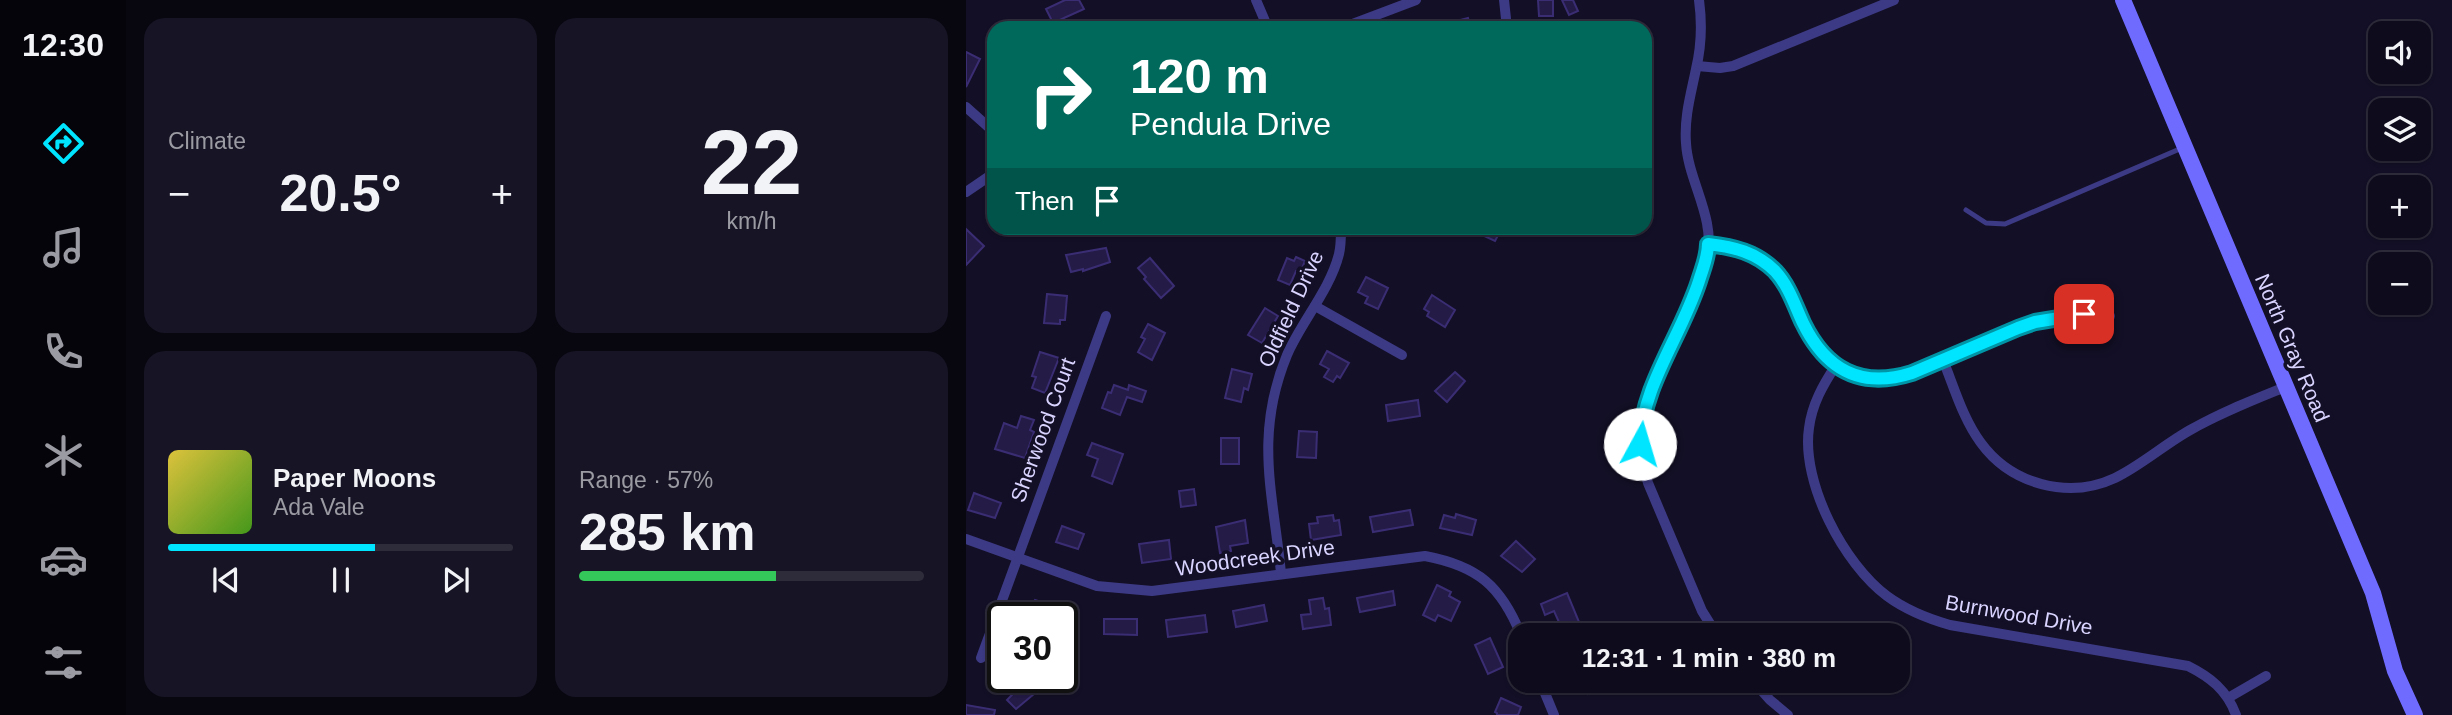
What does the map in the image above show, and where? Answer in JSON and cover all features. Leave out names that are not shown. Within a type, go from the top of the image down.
[{"type":"street","points":[[1256,0],[1265,21]]},
{"type":"street","points":[[1360,21],[1416,0]]},
{"type":"street","points":[[1504,0],[1506,21]]},
{"type":"street","points":[[1699,0],[1701,13],[1697,66],[1685,116],[1686,147],[1704,213],[1708,255],[1696,291],[1644,410],[1640,444],[1648,483],[1710,623]]},
{"type":"street","points":[[1697,66],[1733,66],[1894,0]]},
{"type":"street","name":"North Gray Road","points":[[2123,0],[2373,593],[2395,671],[2415,715]]},
{"type":"street","points":[[966,107],[987,126]]},
{"type":"street","points":[[966,192],[987,178]]},
{"type":"street","name":"Oldfield Drive","points":[[1281,573],[1267,456],[1270,418],[1287,357],[1339,255],[1340,235]]},
{"type":"street","points":[[1708,244],[1744,251],[1766,262],[1783,280],[1821,352],[1836,365],[1859,376],[1884,379],[1912,373],[2035,322],[2084,314],[2110,316]]},
{"type":"street","points":[[1315,306],[1402,355]]},
{"type":"street","name":"Sherwood Court","points":[[981,658],[1106,316]]},
{"type":"street","points":[[1943,360],[1969,423],[1992,456],[2018,475],[2046,485],[2063,487],[2096,485],[2116,477],[2202,423],[2285,387]]},
{"type":"street","name":"Burnwood Drive","points":[[1836,365],[1820,389],[1809,428],[1811,471],[1835,531],[1849,556],[1887,596],[1916,612],[1950,625],[2188,666],[2206,675],[2228,698]]},
{"type":"street","name":"Woodcreek Drive","points":[[966,539],[1097,586],[1152,591],[1425,556],[1471,569],[1503,598],[1515,623]]},
{"type":"street","points":[[2236,715],[2228,698],[2266,676]]},
{"type":"street","points":[[1545,693],[1554,715]]},
{"type":"street","points":[[1764,693],[1788,715]]},
{"type":"lane","points":[[1966,210],[1986,223],[2006,224],[2185,147]]},
{"type":"building","points":[[1065,0],[1079,0],[1084,9],[1052,21],[1046,9]]},
{"type":"building","points":[[1538,0],[1553,0],[1553,16],[1539,16]]},
{"type":"building","points":[[1562,0],[1573,0],[1578,11],[1569,15]]},
{"type":"building","points":[[966,52],[980,59],[966,87]]},
{"type":"building","points":[[966,229],[984,246],[966,265]]},
{"type":"building","points":[[1482,235],[1498,235],[1495,241]]},
{"type":"building","points":[[1106,248],[1110,262],[1071,272],[1066,255]]},
{"type":"building","points":[[1296,257],[1305,261],[1300,273],[1296,271],[1290,285],[1278,280],[1287,258],[1294,261]]},
{"type":"building","points":[[1150,258],[1174,286],[1161,298],[1138,268]]},
{"type":"building","points":[[1366,277],[1388,288],[1378,309],[1365,303],[1368,297],[1358,292]]},
{"type":"building","points":[[1047,294],[1067,296],[1065,320],[1060,320],[1060,324],[1044,323]]},
{"type":"building","points":[[1432,295],[1455,310],[1445,327],[1427,316],[1429,312],[1424,309]]},
{"type":"building","points":[[1265,308],[1278,316],[1262,343],[1248,335]]},
{"type":"building","points":[[1148,324],[1165,333],[1152,360],[1138,352],[1145,339],[1141,337]]},
{"type":"building","points":[[1327,351],[1349,363],[1340,378],[1337,376],[1333,382],[1324,377],[1329,369],[1320,364]]},
{"type":"building","points":[[1040,352],[1059,358],[1045,393],[1032,388],[1036,377],[1032,376]]},
{"type":"building","points":[[1232,369],[1252,374],[1248,390],[1244,388],[1241,402],[1225,398]]},
{"type":"building","points":[[1455,372],[1465,381],[1447,402],[1435,391]]},
{"type":"building","points":[[1114,385],[1128,390],[1129,385],[1146,391],[1142,402],[1127,397],[1120,415],[1102,408]]},
{"type":"building","points":[[1418,400],[1420,416],[1388,421],[1386,405]]},
{"type":"building","points":[[1021,416],[1034,420],[1030,430],[1034,432],[1025,458],[995,449],[1004,423],[1017,428]]},
{"type":"building","points":[[1299,431],[1317,432],[1316,458],[1297,457]]},
{"type":"building","points":[[1221,438],[1239,438],[1239,464],[1221,464]]},
{"type":"building","points":[[1092,443],[1123,454],[1112,484],[1092,476],[1098,459],[1087,455]]},
{"type":"building","points":[[1194,489],[1196,505],[1181,507],[1179,491]]},
{"type":"building","points":[[974,493],[1001,503],[995,518],[968,510]]},
{"type":"building","points":[[1410,510],[1413,525],[1373,532],[1370,517]]},
{"type":"building","points":[[1456,514],[1476,520],[1472,535],[1440,528],[1444,515],[1455,518]]},
{"type":"building","points":[[1333,515],[1334,521],[1339,520],[1341,535],[1311,540],[1309,524],[1318,523],[1317,517]]},
{"type":"building","points":[[1245,520],[1248,543],[1230,546],[1231,551],[1220,553],[1216,527]]},
{"type":"building","points":[[1062,526],[1084,534],[1078,549],[1056,542]]},
{"type":"building","points":[[1169,540],[1171,559],[1142,563],[1139,544]]},
{"type":"building","points":[[1516,541],[1535,559],[1522,572],[1501,556]]},
{"type":"building","points":[[1437,585],[1451,592],[1449,596],[1460,602],[1451,621],[1438,615],[1435,621],[1423,615]]},
{"type":"building","points":[[1393,591],[1395,605],[1360,612],[1357,598]]},
{"type":"building","points":[[1567,593],[1579,622],[1559,623],[1554,611],[1545,615],[1541,604]]},
{"type":"building","points":[[1323,598],[1325,609],[1329,608],[1331,625],[1303,629],[1301,615],[1311,614],[1309,600]]},
{"type":"building","points":[[1264,605],[1267,621],[1236,627],[1233,611]]},
{"type":"building","points":[[1205,615],[1207,632],[1168,637],[1166,620]]},
{"type":"building","points":[[1104,619],[1137,619],[1137,635],[1104,634]]},
{"type":"building","points":[[1490,638],[1503,667],[1488,674],[1475,645]]},
{"type":"building","points":[[1014,693],[1035,693],[1016,709],[1007,700]]},
{"type":"building","points":[[1501,698],[1521,707],[1518,715],[1497,715],[1495,712]]},
{"type":"building","points":[[966,705],[995,710],[994,715],[966,715]]},
{"type":"route","points":[[1640,444],[1644,410],[1696,291],[1708,255],[1708,244],[1736,248],[1766,262],[1783,280],[1821,352],[1845,371],[1874,379],[1912,373],[2035,322],[2084,314]]}]
